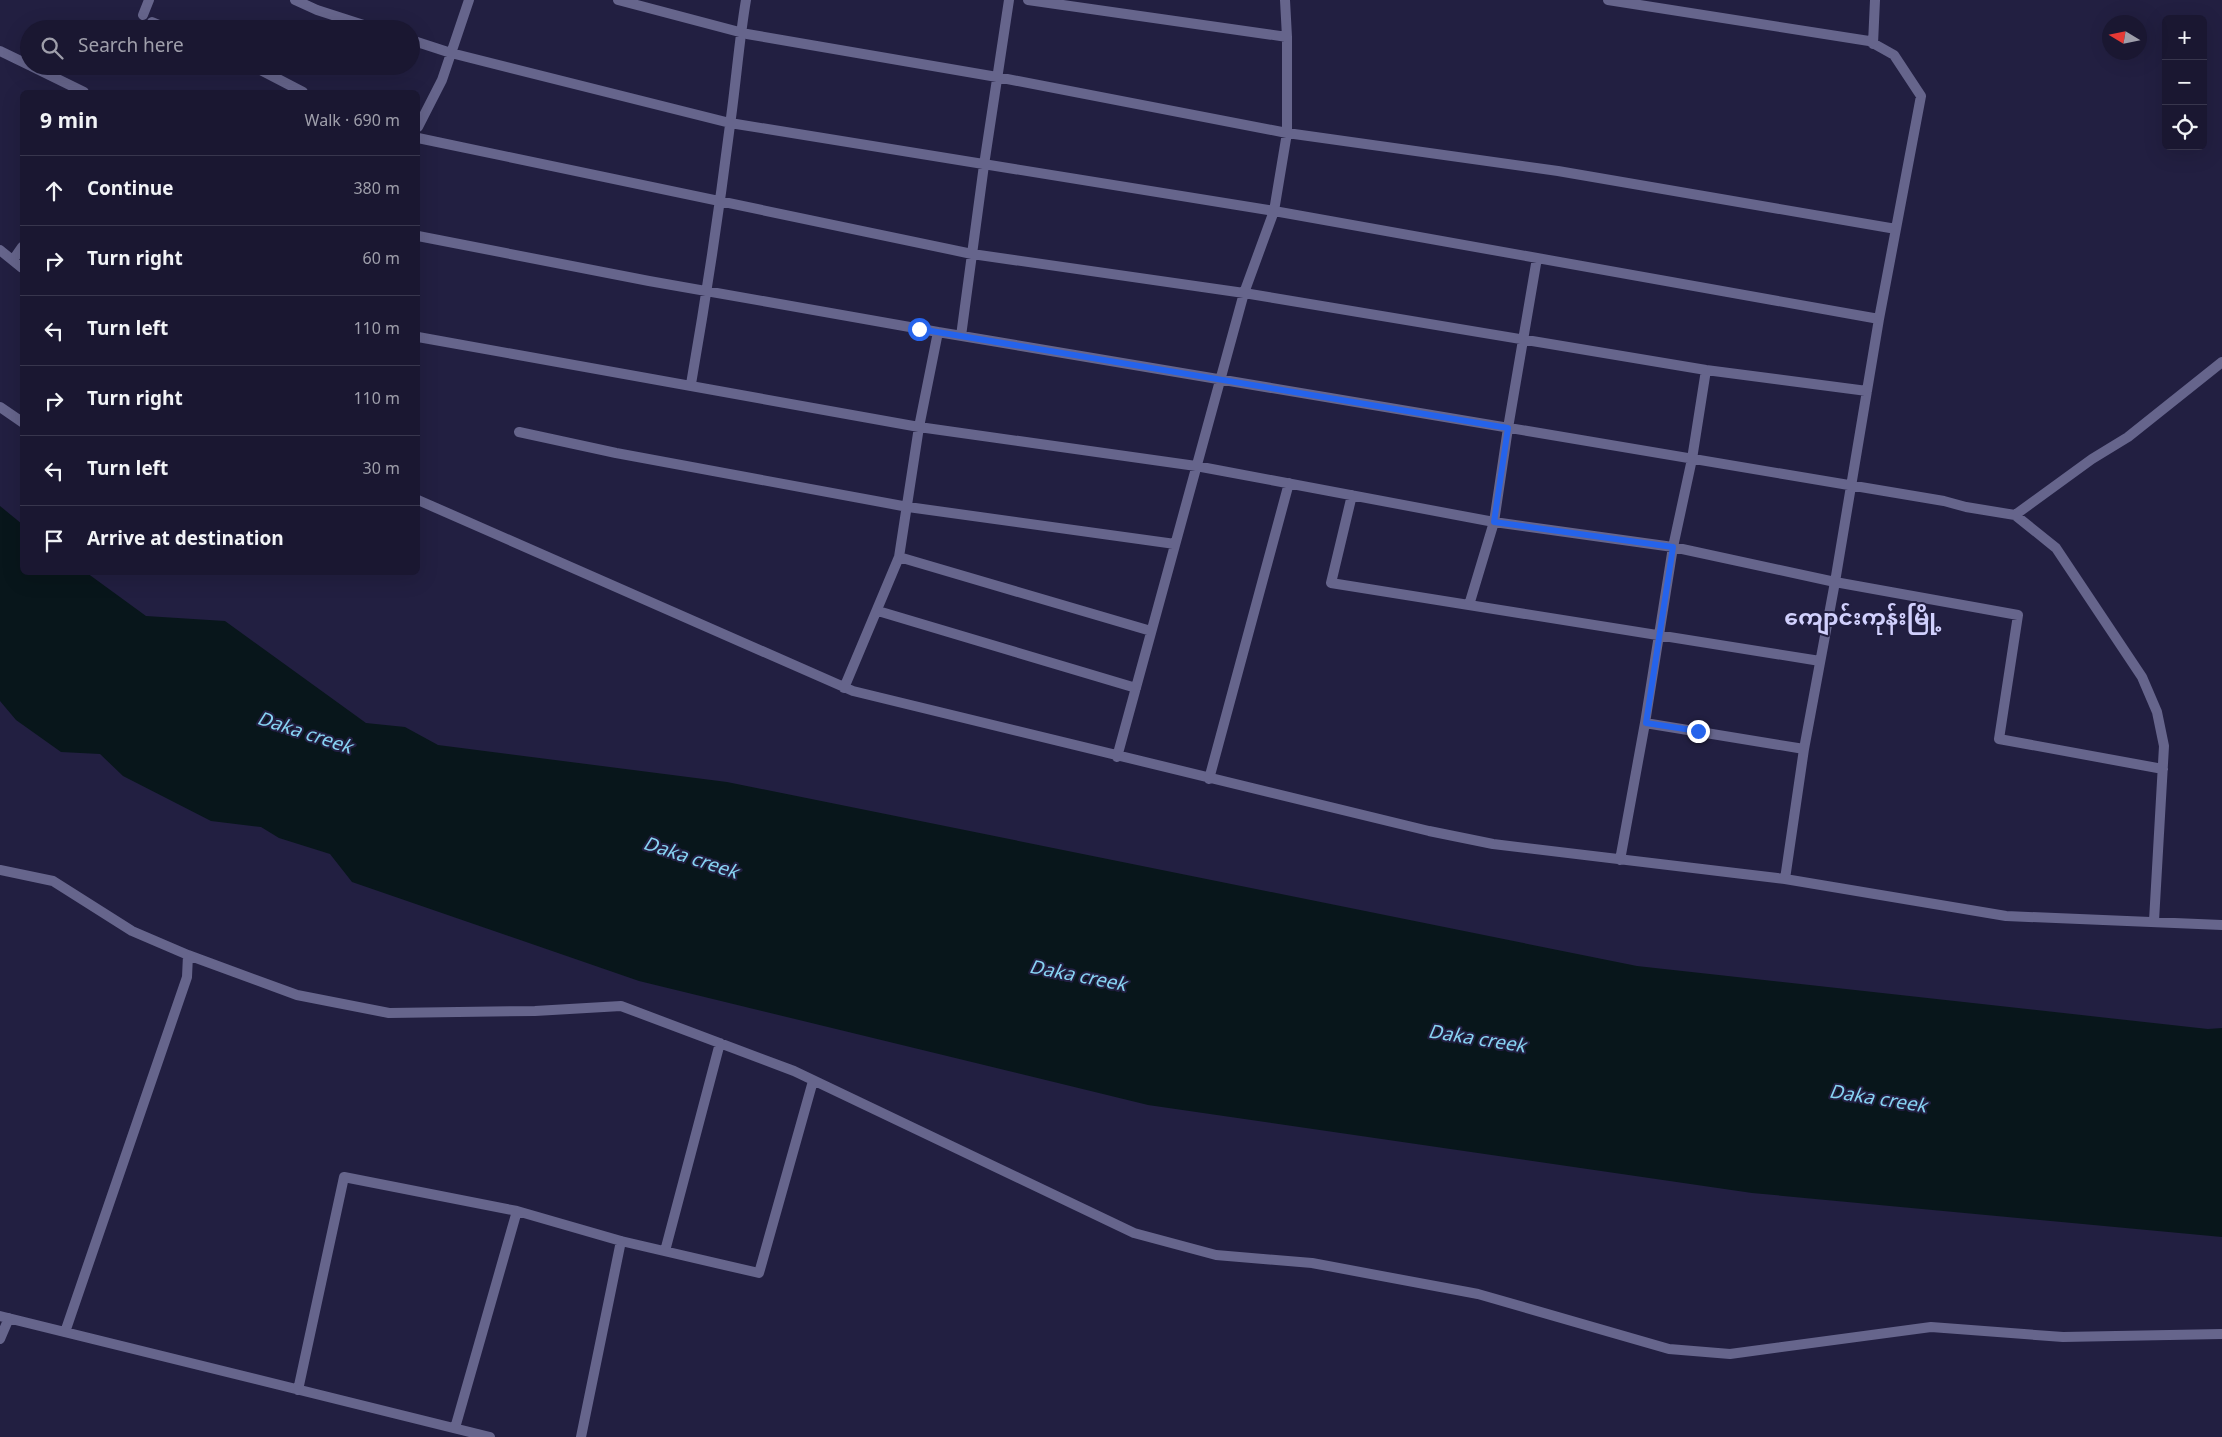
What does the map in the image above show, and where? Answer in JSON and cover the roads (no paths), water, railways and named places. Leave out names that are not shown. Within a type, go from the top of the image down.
[{"type":"street","points":[[143,15],[149,0]]},
{"type":"street","points":[[295,0],[317,10],[348,20]]},
{"type":"street","points":[[420,123],[442,80],[470,0]]},
{"type":"street","points":[[618,0],[740,32],[997,77],[1287,133],[1558,170],[1896,229]]},
{"type":"street","points":[[692,384],[708,291],[740,32],[746,0]]},
{"type":"street","points":[[961,336],[984,166],[1010,0]]},
{"type":"street","points":[[1028,0],[1287,37]]},
{"type":"street","points":[[1117,757],[1244,294],[1274,211],[1287,133],[1287,37],[1284,0]]},
{"type":"street","points":[[1608,0],[1869,41],[1894,55],[1921,96],[1879,319],[1835,582],[1804,749],[1785,879]]},
{"type":"street","points":[[1873,44],[1875,0]]},
{"type":"street","points":[[420,43],[451,53],[730,123],[984,166],[1274,211],[1879,319]]},
{"type":"street","points":[[0,51],[20,61]]},
{"type":"street","points":[[49,75],[80,90]]},
{"type":"street","points":[[270,75],[299,90]]},
{"type":"street","points":[[420,138],[972,254],[1244,294],[1706,370],[1867,391]]},
{"type":"street","points":[[420,236],[938,332],[1944,501],[1966,507],[2015,515],[2056,548],[2142,677],[2157,712],[2164,746],[2154,921]]},
{"type":"street","points":[[0,250],[20,266]]},
{"type":"street","points":[[13,260],[20,250]]},
{"type":"street","points":[[1468,605],[1494,522],[1537,258]]},
{"type":"street","points":[[844,688],[899,557],[919,427],[938,332]]},
{"type":"street","points":[[420,337],[692,384],[919,427],[1196,466],[1494,522],[1673,547],[1835,582],[2018,615],[1999,739],[2163,769]]},
{"type":"street","points":[[2015,515],[2092,459],[2128,437],[2222,362]]},
{"type":"street","points":[[1620,860],[1646,723],[1673,547],[1692,459],[1706,370]]},
{"type":"street","points":[[0,408],[20,421]]},
{"type":"street","points":[[519,432],[616,453],[908,507],[1175,544]]},
{"type":"street","points":[[1209,779],[1289,483]]},
{"type":"street","points":[[1352,495],[1331,583],[1820,661]]},
{"type":"street","points":[[420,501],[853,691],[1117,757],[1429,831],[1493,844],[1785,879],[2006,916],[2222,925]]},
{"type":"street","points":[[899,557],[1152,631]]},
{"type":"street","points":[[878,610],[1136,688]]},
{"type":"street","points":[[1646,723],[1804,749]]},
{"type":"street","points":[[0,870],[53,881],[132,931],[188,956],[297,995],[389,1013],[535,1011],[621,1006],[813,1081],[1134,1233],[1216,1255],[1312,1263],[1478,1294],[1669,1349],[1730,1354],[1931,1326],[2063,1337],[2222,1334]]},
{"type":"street","points":[[65,1332],[188,977],[188,956]]},
{"type":"street","points":[[665,1251],[720,1044]]},
{"type":"street","points":[[298,1390],[344,1177],[517,1211],[621,1241],[759,1273],[813,1081]]},
{"type":"street","points":[[455,1428],[517,1211]]},
{"type":"street","points":[[581,1437],[621,1241]]},
{"type":"street","points":[[0,1340],[4,1317],[490,1437]]},
{"type":"water","name":"Daka creek","points":[[0,506],[20,522],[20,575],[90,575],[146,616],[225,621],[366,723],[405,727],[438,745],[727,782],[1637,966],[2208,1029],[2222,1028],[2222,1237],[1752,1193],[1148,1105],[639,981],[352,882],[330,854],[279,838],[261,827],[211,821],[123,776],[100,754],[61,752],[16,720],[0,701]]},
{"type":"district","name":"ကျောင်းကုန်းမြို့","points":[[1863,617]]}]
